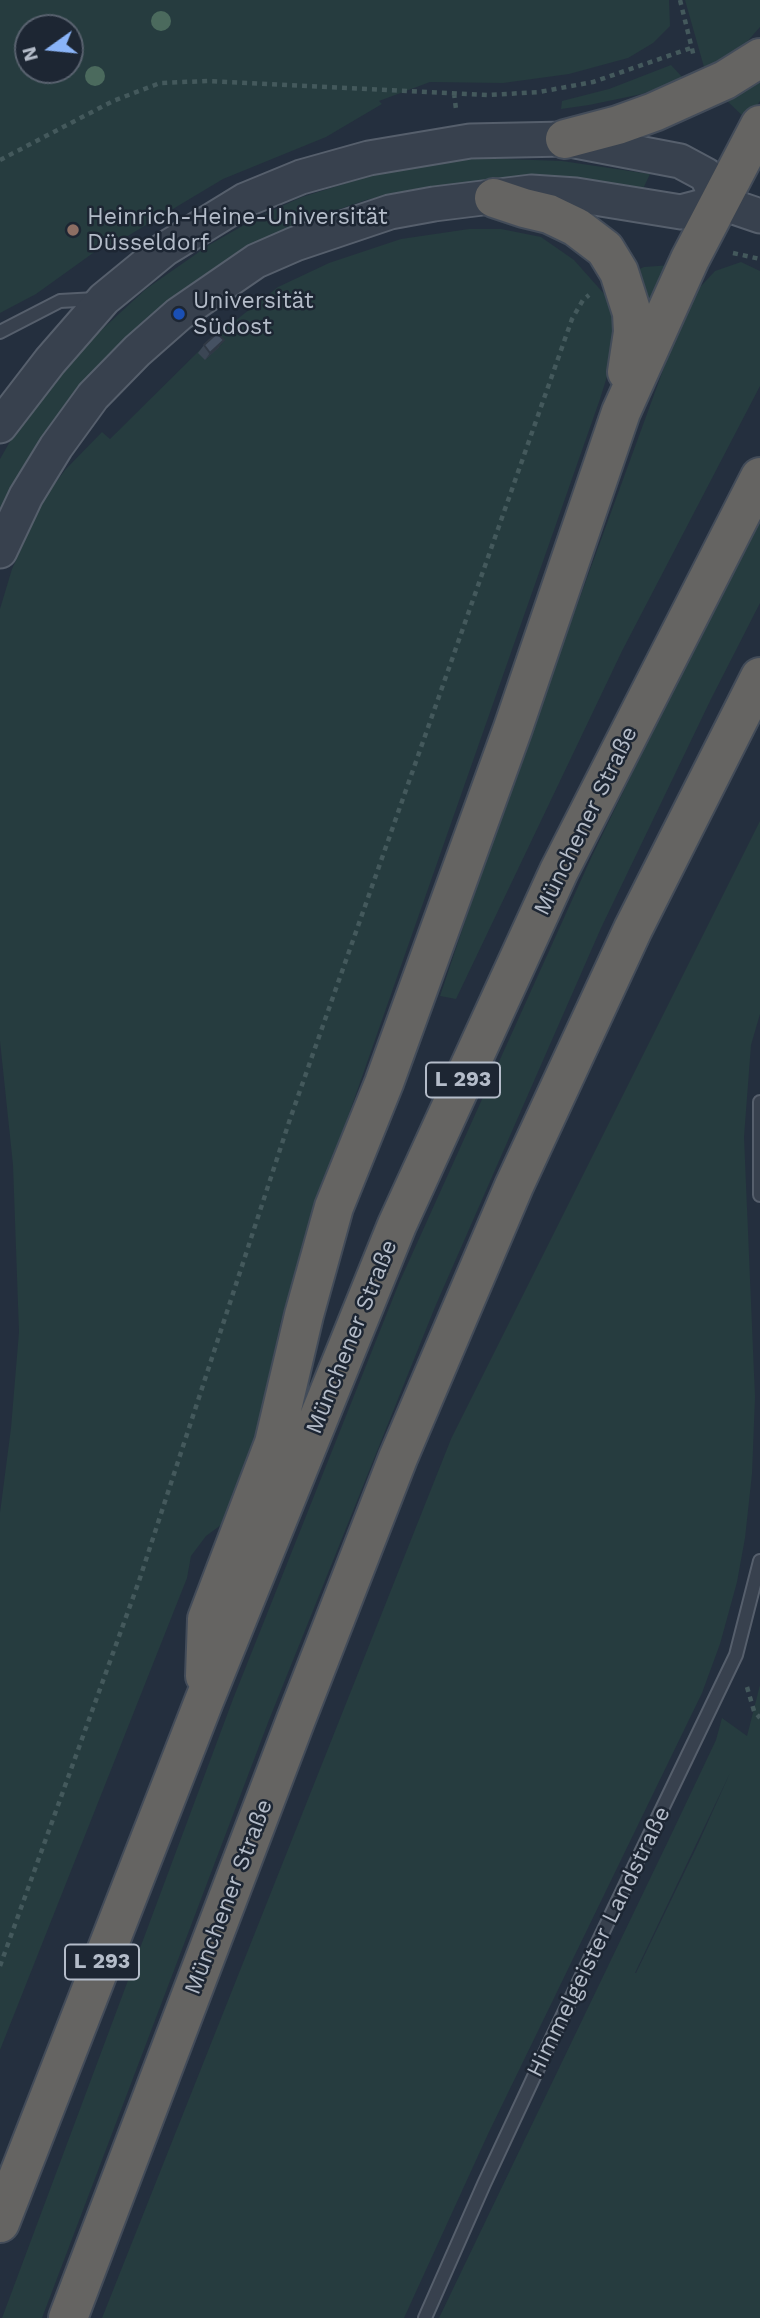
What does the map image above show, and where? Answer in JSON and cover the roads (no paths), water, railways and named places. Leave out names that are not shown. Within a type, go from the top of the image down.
[{"type":"highway","points":[[565,139],[654,112],[725,80],[760,58]]},
{"type":"highway","points":[[204,1701],[207,1619],[274,1443],[304,1315],[334,1207],[384,1083],[508,741],[621,412],[690,259],[760,125]]},
{"type":"highway","points":[[495,198],[549,214],[576,227],[605,249],[619,272],[632,313],[621,412]]},
{"type":"highway","name":"Münchener Straße","points":[[0,2223],[204,1701],[397,1225],[559,872],[760,477]]},
{"type":"highway","name":"Münchener Straße","points":[[68,2318],[398,1458],[514,1185],[633,929],[760,677]]},
{"type":"street","points":[[0,426],[50,360],[104,299],[165,249],[245,201],[301,177],[369,158],[470,141],[565,139],[680,161],[706,175],[719,202]]},
{"type":"street","points":[[0,551],[26,496],[56,447],[93,396],[137,351],[179,314],[256,261],[295,244],[390,212],[531,192],[576,195],[681,212],[719,202],[760,216]]},
{"type":"lane","points":[[0,332],[60,301],[104,299]]},
{"type":"lane","points":[[760,1102],[760,1195]]},
{"type":"lane","name":"Himmelgeister Landstraße","points":[[425,2318],[546,2050],[736,1655],[760,1561]]},
{"type":"place","name":"Heinrich-Heine-Universität Düsseldorf","points":[[73,230]]},
{"type":"place","name":"Universität Südost","points":[[179,314]]}]
